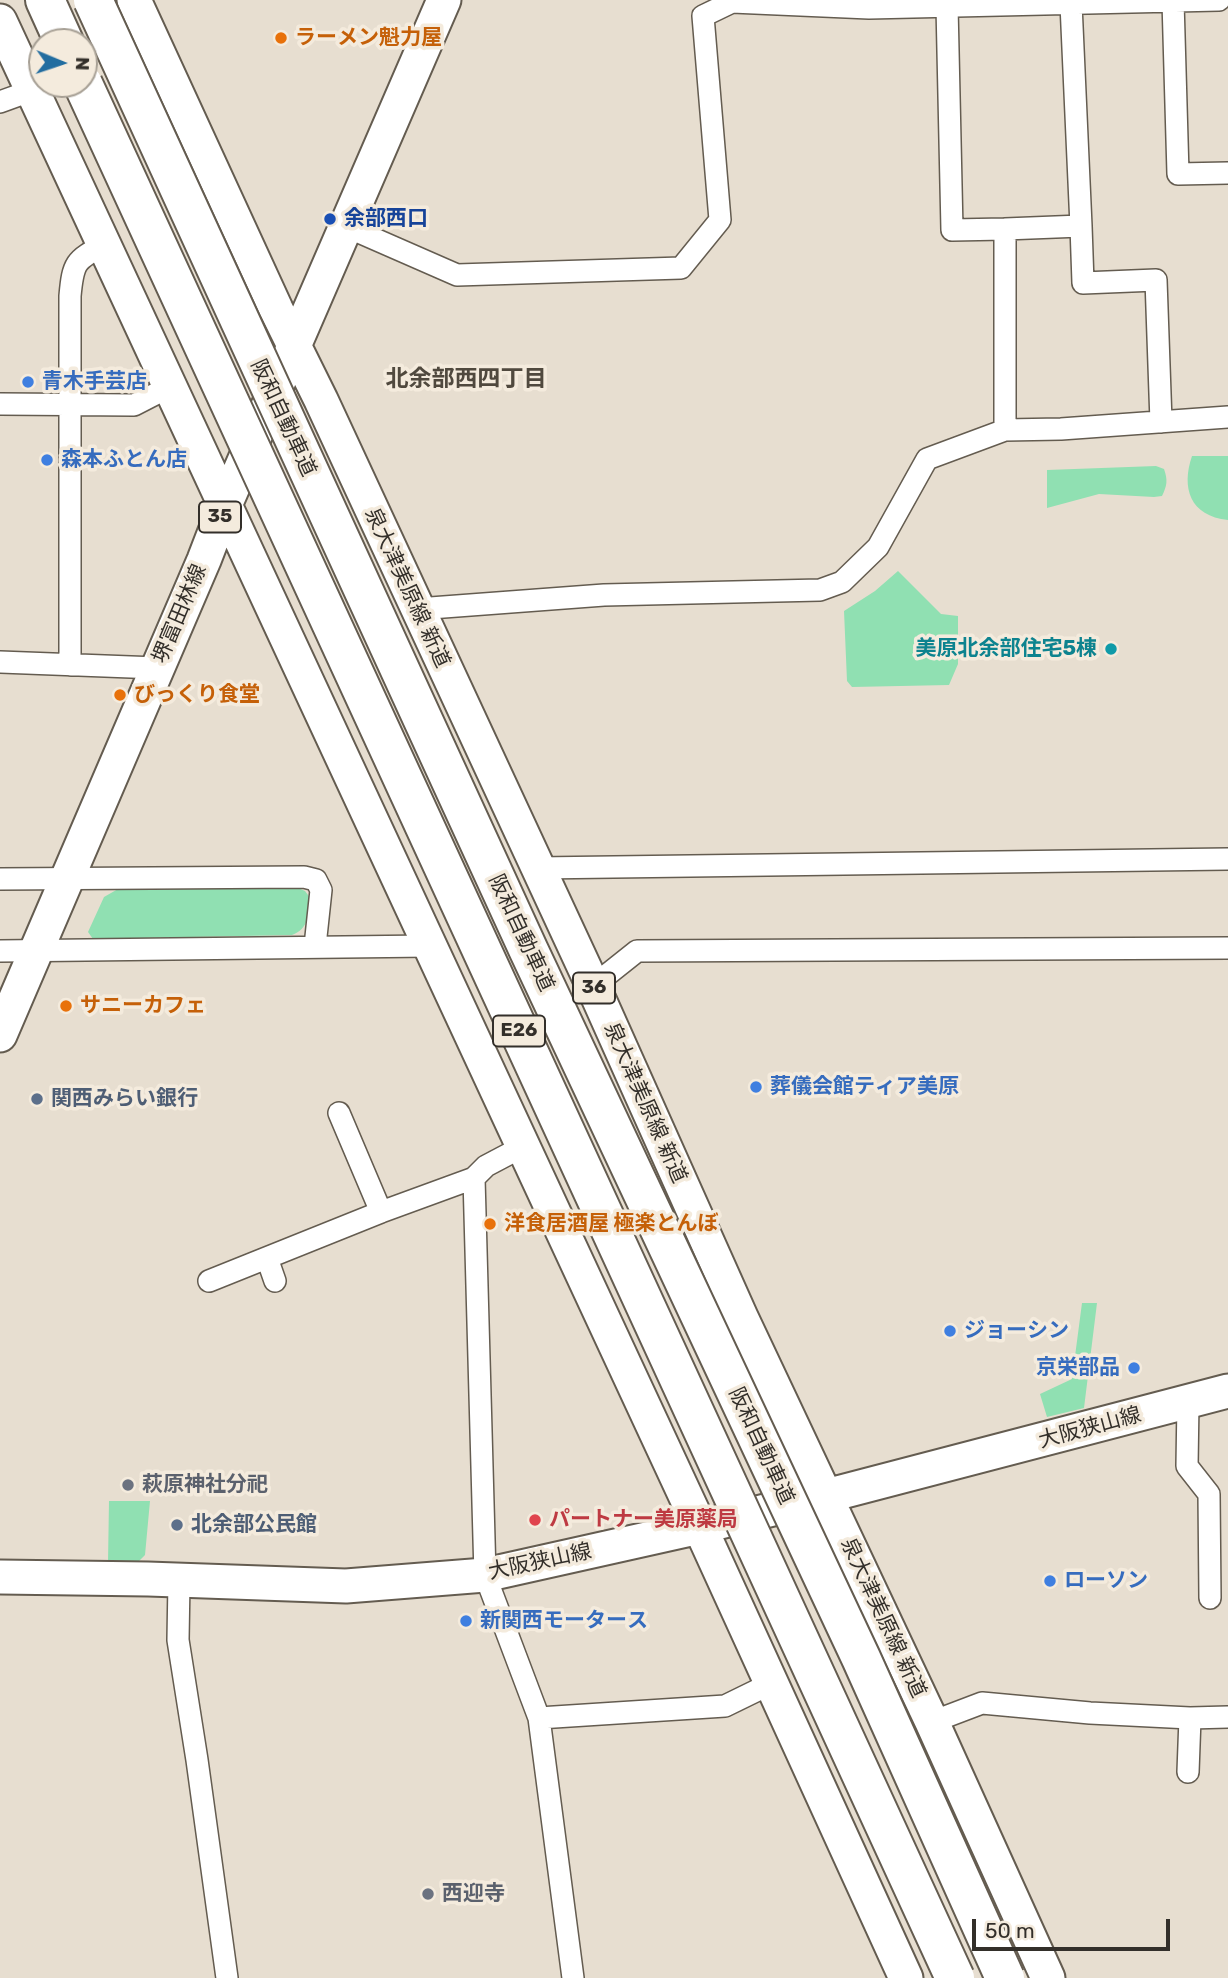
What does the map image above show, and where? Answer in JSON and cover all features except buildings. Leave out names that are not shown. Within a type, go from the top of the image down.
[{"type":"highway","points":[[45,0],[58,28]]},
{"type":"highway","name":"阪和自動車道","points":[[93,0],[529,951],[861,1658],[1005,1978]]},
{"type":"highway","name":"阪和自動車道","points":[[89,98],[956,1978]]},
{"type":"main road","name":"泉大津美原線 新道","points":[[134,0],[593,986],[741,1317],[932,1722],[1048,1978]]},
{"type":"main road","name":"堺富田林線","points":[[0,1035],[444,0]]},
{"type":"main road","points":[[0,20],[28,63]]},
{"type":"main road","points":[[98,72],[159,56]]},
{"type":"main road","points":[[48,98],[104,245],[700,1527],[906,1978]]},
{"type":"main road","name":"大阪狭山線","points":[[0,1577],[346,1586],[485,1575],[826,1496],[1228,1391]]},
{"type":"street","points":[[345,226],[457,275],[681,268],[720,220],[702,16],[732,1],[869,8],[1219,0]]},
{"type":"street","points":[[1173,1],[1178,174],[1228,173]]},
{"type":"street","points":[[1071,4],[1083,283],[1156,280],[1161,422]]},
{"type":"street","points":[[947,6],[952,230],[1081,226]]},
{"type":"street","points":[[0,102],[28,92]]},
{"type":"street","points":[[1005,229],[1005,430]]},
{"type":"street","points":[[69,665],[68,404],[72,272],[79,258],[104,245]]},
{"type":"street","points":[[0,404],[134,405],[169,387]]},
{"type":"street","points":[[417,610],[604,595],[820,590],[842,582],[878,547],[927,459],[1005,430],[1061,429],[1228,417]]},
{"type":"street","points":[[0,662],[157,668]]},
{"type":"street","points":[[537,868],[1228,859]]},
{"type":"street","points":[[0,879],[304,877],[316,880],[321,891],[315,946]]},
{"type":"street","points":[[0,951],[430,946]]},
{"type":"street","points":[[593,986],[637,951],[1228,948]]},
{"type":"street","points":[[339,1112],[381,1212]]},
{"type":"street","points":[[209,1281],[474,1178],[486,1166],[522,1147]]},
{"type":"street","points":[[474,1178],[485,1575],[539,1718],[573,1978]]},
{"type":"street","points":[[267,1258],[275,1281]]},
{"type":"street","points":[[1188,1402],[1187,1466],[1209,1494],[1219,1523],[1210,1598]]},
{"type":"street","points":[[179,1581],[178,1640],[227,1978]]},
{"type":"street","points":[[539,1718],[725,1706],[770,1684]]},
{"type":"street","points":[[932,1722],[982,1703],[1090,1713],[1190,1718],[1228,1717]]},
{"type":"street","points":[[1188,1772],[1190,1718]]},
{"type":"green space","points":[[1192,456],[1228,456],[1228,520],[1205,513],[1192,498],[1188,479]]},
{"type":"green space","points":[[1156,466],[1164,469],[1166,476],[1162,496],[1099,494],[1047,508],[1047,470]]},
{"type":"green space","points":[[898,571],[941,614],[958,616],[958,664],[949,685],[852,687],[847,681],[844,611],[875,591]]},
{"type":"green space","points":[[296,887],[305,891],[311,899],[305,925],[292,935],[93,939],[88,932],[104,897],[118,889]]},
{"type":"green space","points":[[1082,1303],[1097,1303],[1084,1408],[1047,1417],[1040,1394],[1072,1379]]},
{"type":"green space","points":[[109,1501],[150,1501],[145,1555],[138,1562],[108,1562]]},
{"type":"place","name":"ラーメン魁力屋","points":[[281,38]]},
{"type":"place","name":"余部西口","points":[[330,219]]},
{"type":"place","name":"青木手芸店","points":[[28,382]]},
{"type":"place","name":"森本ふとん店","points":[[47,460]]},
{"type":"place","name":"美原北余部住宅5棟","points":[[1111,649]]},
{"type":"place","name":"びっくり食堂","points":[[120,695]]},
{"type":"place","name":"サニーカフェ","points":[[66,1006]]},
{"type":"place","name":"葬儀会館ティア美原","points":[[756,1087]]},
{"type":"place","name":"関西みらい銀行","points":[[37,1099]]},
{"type":"place","name":"洋食居酒屋 極楽とんぼ","points":[[490,1224]]},
{"type":"place","name":"ジョーシン","points":[[950,1331]]},
{"type":"place","name":"京栄部品","points":[[1134,1368]]},
{"type":"place","name":"萩原神社分祀","points":[[128,1485]]},
{"type":"place","name":"パートナー美原薬局","points":[[535,1520]]},
{"type":"place","name":"北余部公民館","points":[[177,1525]]},
{"type":"place","name":"ローソン","points":[[1050,1581]]},
{"type":"place","name":"新関西モータース","points":[[466,1621]]},
{"type":"place","name":"西迎寺","points":[[428,1894]]},
{"type":"district","name":"北余部西四丁目","points":[[466,379]]}]
